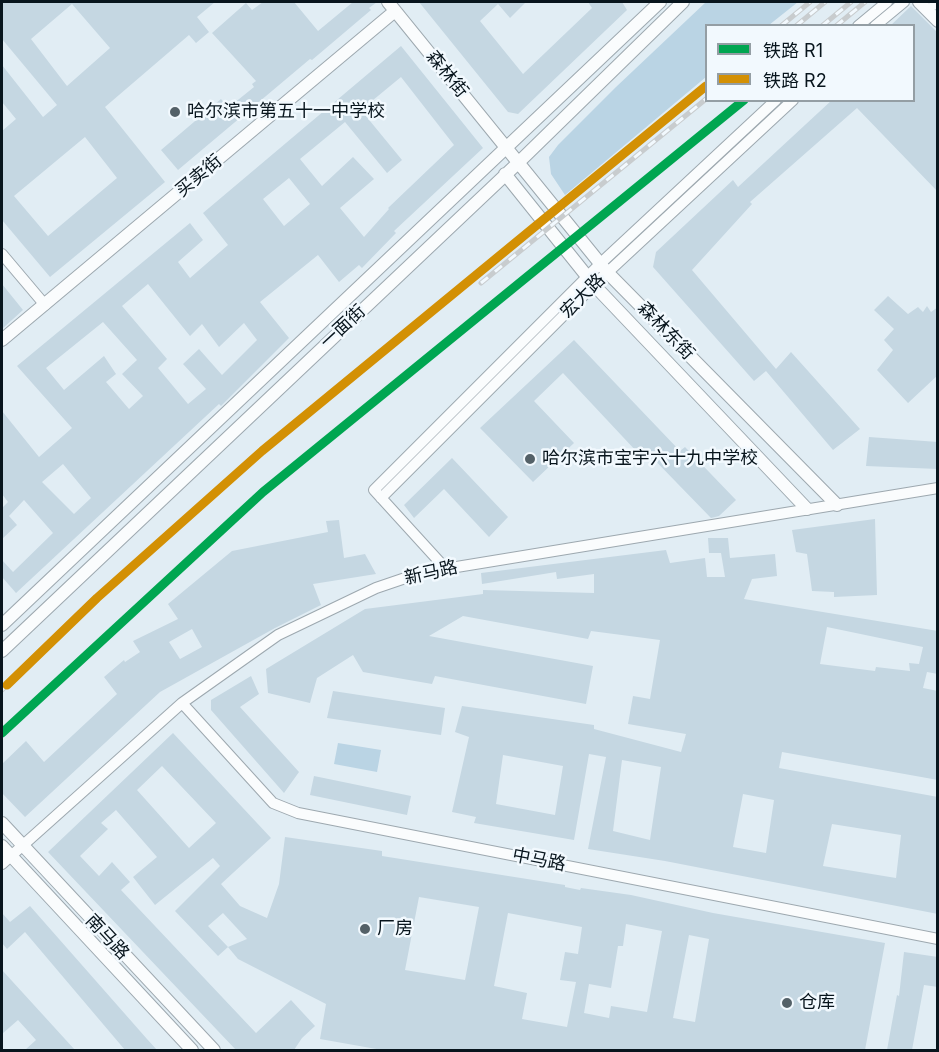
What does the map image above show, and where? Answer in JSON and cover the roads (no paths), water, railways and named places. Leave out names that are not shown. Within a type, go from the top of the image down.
[{"type":"main road","name":"一面街","points":[[2,651],[519,162],[683,2]]},
{"type":"main road","points":[[919,2],[938,21]]},
{"type":"main road","name":"一面街","points":[[2,625],[655,4]]},
{"type":"main road","name":"森林街","points":[[392,6],[506,147]]},
{"type":"main road","name":"买卖街","points":[[2,340],[392,6]]},
{"type":"main road","name":"森林东街","points":[[506,147],[604,268],[837,505]]},
{"type":"main road","name":"森林东街","points":[[505,174],[591,281],[807,510]]},
{"type":"main road","name":"南马路","points":[[2,823],[21,846],[214,1050]]},
{"type":"main road","name":"南马路","points":[[2,846],[6,860],[192,1050]]},
{"type":"street","points":[[860,24],[887,2]]},
{"type":"street","points":[[877,24],[904,2]]},
{"type":"street","name":"宏大路","points":[[446,569],[374,490],[774,102]]},
{"type":"street","name":"宏大路","points":[[604,268],[791,102]]},
{"type":"street","points":[[2,254],[45,305]]},
{"type":"street","name":"新马路","points":[[6,860],[183,704],[278,635],[376,588],[420,573],[938,488]]},
{"type":"street","name":"中马路","points":[[183,704],[273,802],[298,813],[938,939]]},
{"type":"railway","points":[[783,24],[810,2]]},
{"type":"railway","points":[[798,24],[825,2]]},
{"type":"railway","points":[[824,24],[851,2]]},
{"type":"railway","points":[[838,24],[865,2]]},
{"type":"railway","points":[[2,690],[97,598],[262,451],[705,87]]},
{"type":"railway","points":[[481,283],[705,100]]},
{"type":"railway","points":[[2,733],[263,492],[742,102]]},
{"type":"rail line","name":"R2","points":[[7,685],[97,598],[262,451],[705,87]]},
{"type":"rail line","name":"R1","points":[[2,733],[263,492],[742,102]]},
{"type":"place","name":"哈尔滨市第五十一中学校","points":[[175,112]]},
{"type":"place","name":"哈尔滨市宝宇六十九中学校","points":[[530,459]]},
{"type":"place","name":"厂房","points":[[365,929]]},
{"type":"place","name":"仓库","points":[[787,1003]]}]
